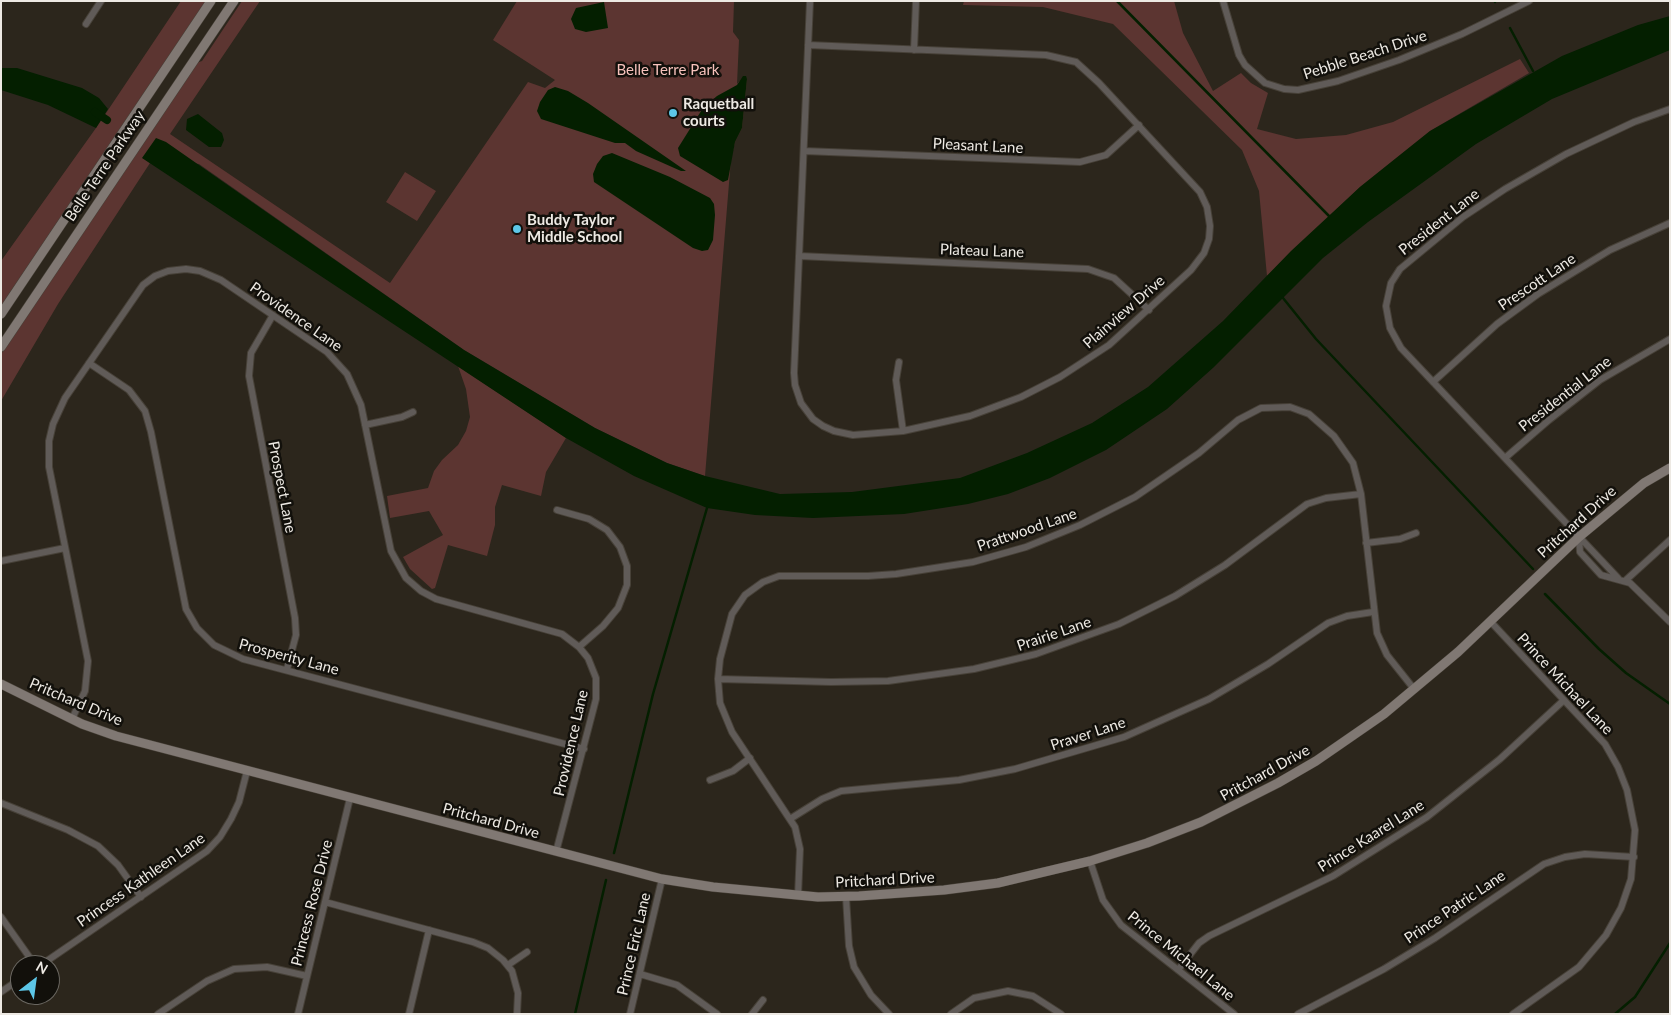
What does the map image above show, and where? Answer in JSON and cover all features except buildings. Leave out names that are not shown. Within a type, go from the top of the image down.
[{"type":"street","points":[[86,24],[101,1]]},
{"type":"street","name":"Belle Terre Parkway","points":[[1,314],[211,1]]},
{"type":"street","name":"Belle Terre Parkway","points":[[1,346],[234,1]]},
{"type":"street","name":"Plainview Drive","points":[[808,45],[1046,55],[1067,59],[1088,72],[1200,192],[1207,207],[1210,226],[1208,243],[1201,258],[1149,310],[1104,348],[1041,388],[970,416],[903,431],[862,435],[834,431],[817,423],[802,403],[795,385],[794,373],[804,151],[808,45],[810,1]]},
{"type":"street","points":[[914,50],[916,1]]},
{"type":"street","name":"Pebble Beach Drive","points":[[1225,2],[1239,55],[1249,70],[1271,85],[1298,90],[1338,81],[1415,54],[1462,34],[1529,1]]},
{"type":"street","name":"President Lane","points":[[1626,580],[1618,578],[1401,348],[1390,328],[1386,313],[1387,299],[1391,283],[1400,269],[1463,217],[1520,180],[1599,138],[1670,109]]},
{"type":"street","name":"Pleasant Lane","points":[[804,151],[1080,162],[1106,155],[1139,125]]},
{"type":"street","name":"Prescott Lane","points":[[1433,382],[1478,340],[1538,294],[1610,250],[1670,223]]},
{"type":"street","name":"Plateau Lane","points":[[799,256],[1088,269],[1108,274],[1119,281],[1149,310]]},
{"type":"street","name":"Providence Lane","points":[[72,719],[84,692],[88,667],[50,467],[50,441],[59,409],[138,290],[155,276],[168,271],[186,269],[207,273],[327,352],[342,366],[359,397],[388,540],[397,565],[406,578],[421,592],[436,600],[554,631],[580,647],[591,664],[597,684],[596,700],[556,852]]},
{"type":"street","name":"Prospect Lane","points":[[273,315],[251,353],[249,376],[295,618],[296,635],[287,669]]},
{"type":"street","name":"Presidential Lane","points":[[1505,458],[1548,420],[1600,380],[1670,339]]},
{"type":"street","points":[[899,362],[896,380],[903,431]]},
{"type":"street","name":"Prosperity Lane","points":[[89,363],[128,390],[141,405],[148,418],[183,597],[192,622],[220,650],[243,659],[287,669],[584,749]]},
{"type":"street","name":"Prattwood Lane","points":[[798,896],[799,840],[790,819],[725,718],[720,703],[718,679],[720,659],[735,608],[745,595],[763,582],[791,575],[868,576],[913,572],[973,562],[1026,547],[1080,525],[1135,496],[1199,453],[1238,420],[1260,408],[1290,407],[1303,411],[1323,424],[1345,449],[1353,463],[1361,494],[1373,612],[1377,633],[1385,651],[1414,689]]},
{"type":"street","points":[[366,425],[402,417],[413,412]]},
{"type":"street","name":"Pritchard Drive","points":[[1,684],[72,719],[104,732],[662,879],[798,896],[846,897],[914,893],[998,883],[1090,861],[1147,843],[1201,822],[1278,784],[1358,733],[1414,689],[1579,537],[1636,489],[1670,468]]},
{"type":"street","name":"Prairie Lane","points":[[718,679],[831,682],[896,680],[980,668],[1036,654],[1112,627],[1175,596],[1225,565],[1307,504],[1326,498],[1361,494]]},
{"type":"street","points":[[557,510],[589,519],[602,526],[620,547],[626,566],[627,585],[618,608],[603,626],[580,647]]},
{"type":"street","points":[[1366,543],[1400,539],[1416,533]]},
{"type":"street","points":[[1670,540],[1626,580],[1670,622]]},
{"type":"street","points":[[1,561],[65,548]]},
{"type":"street","name":"Praver Lane","points":[[790,819],[822,798],[841,791],[959,780],[1024,767],[1124,737],[1216,694],[1268,664],[1328,623],[1347,616],[1373,612]]},
{"type":"street","name":"Prince Michael Lane","points":[[1490,621],[1602,741],[1618,767],[1627,790],[1632,812],[1634,857],[1631,879],[1621,908],[1600,944],[1573,971],[1513,1014]]},
{"type":"street","name":"Prince Kaarel Lane","points":[[1178,970],[1199,944],[1209,936],[1333,876],[1427,817],[1500,760],[1564,700]]},
{"type":"street","points":[[710,780],[732,771],[750,758]]},
{"type":"street","name":"Princess Kathleen Lane","points":[[55,955],[194,862],[216,842],[237,807],[247,771]]},
{"type":"street","name":"Princess Rose Drive","points":[[298,1014],[350,798]]},
{"type":"street","points":[[1,803],[68,830],[98,846],[118,865],[141,897]]},
{"type":"street","name":"Prince Patric Lane","points":[[1298,1014],[1428,942],[1544,864],[1565,857],[1585,854],[1634,857]]},
{"type":"street","name":"Prince Michael Lane","points":[[1090,861],[1103,900],[1112,914],[1126,929],[1234,1014]]},
{"type":"street","name":"Prince Eric Lane","points":[[630,1014],[662,879]]},
{"type":"street","points":[[846,897],[849,946],[852,960],[867,990],[889,1014]]},
{"type":"street","points":[[324,902],[480,944],[508,965],[517,986],[518,1014]]},
{"type":"street","points":[[1,917],[27,955]]},
{"type":"street","points":[[409,1014],[429,930]]},
{"type":"street","points":[[508,965],[527,952]]},
{"type":"street","points":[[158,1014],[207,981],[234,969],[267,967],[307,976]]},
{"type":"street","points":[[640,974],[678,985],[717,1014]]},
{"type":"street","points":[[951,1014],[974,998],[1008,991],[1033,996],[1061,1014]]},
{"type":"street","points":[[752,1014],[763,1000]]},
{"type":"green space","points":[[181,1],[206,1],[1,306],[1,261],[96,128]]},
{"type":"green space","name":"Belle Terre Park","points":[[242,1],[260,1],[170,134],[390,283],[528,82],[545,88],[555,80],[493,40],[517,1],[734,1],[733,32],[739,40],[737,84],[744,76],[747,79],[742,128],[735,142],[731,159],[705,476],[667,463],[595,428],[464,350],[199,164],[143,158],[150,163],[58,304],[1,401],[1,354],[196,63],[202,61]]},
{"type":"green space","points":[[964,1],[1174,1],[1183,33],[1213,91],[1241,73],[1251,83],[1268,93],[1257,129],[1296,139],[1346,135],[1393,122],[1520,59],[1529,73],[1430,131],[1360,187],[1267,276],[1259,191],[1242,150],[1113,24],[1043,7],[963,5]]},
{"type":"green space","points":[[405,172],[436,191],[417,221],[386,202]]},
{"type":"green space","points":[[458,366],[566,438],[546,472],[541,496],[502,485],[495,507],[495,525],[487,556],[448,545],[435,588],[432,589],[410,569],[403,557],[443,535],[429,511],[390,518],[387,496],[428,488],[434,471],[442,460],[458,445],[466,431],[470,417],[466,389]]},
{"type":"shaded area","points":[[604,2],[608,28],[586,32],[575,29],[571,19],[576,8]]},
{"type":"shaded area","points":[[1670,16],[1670,50],[1552,99],[1476,144],[1368,222],[1323,258],[1214,367],[1167,409],[1106,450],[1050,478],[1008,494],[968,504],[904,514],[813,518],[755,515],[707,508],[634,476],[566,438],[142,158],[156,138],[166,142],[464,350],[595,428],[667,463],[705,476],[780,494],[852,492],[960,478],[1027,453],[1092,423],[1148,387],[1223,321],[1291,251],[1360,187],[1430,131],[1562,56],[1638,25]]},
{"type":"shaded area","points":[[1,68],[17,68],[82,88],[99,98],[108,109],[96,128],[48,105],[1,90]]},
{"type":"shaded area","points":[[743,76],[746,76],[747,79],[742,128],[735,142],[728,180],[723,182],[680,156],[678,148],[703,108],[717,96],[737,85]]},
{"type":"shaded area","points":[[555,87],[568,91],[588,103],[686,171],[681,171],[636,151],[625,143],[615,143],[541,119],[537,111],[540,102],[548,90]]},
{"type":"shaded area","points":[[198,114],[222,133],[224,140],[221,147],[209,147],[186,130],[187,119]]},
{"type":"shaded area","points":[[612,153],[670,177],[710,198],[714,204],[715,215],[713,240],[708,250],[702,251],[693,248],[594,182],[593,174],[597,164],[603,156]]},
{"type":"waterway","points":[[1117,1],[1329,216]]},
{"type":"waterway","points":[[1510,28],[1533,71]]},
{"type":"waterway","points":[[95,112],[107,120]]},
{"type":"waterway","points":[[1283,298],[1316,339],[1533,569]]},
{"type":"waterway","points":[[614,853],[653,694],[707,508]]},
{"type":"waterway","points":[[1545,594],[1599,649],[1626,673],[1670,704]]},
{"type":"waterway","points":[[575,1014],[606,880]]},
{"type":"waterway","points":[[1615,1014],[1635,997],[1670,943]]},
{"type":"place","name":"Raquetball courts","points":[[673,113]]},
{"type":"place","name":"Buddy Taylor Middle School","points":[[517,229]]}]
